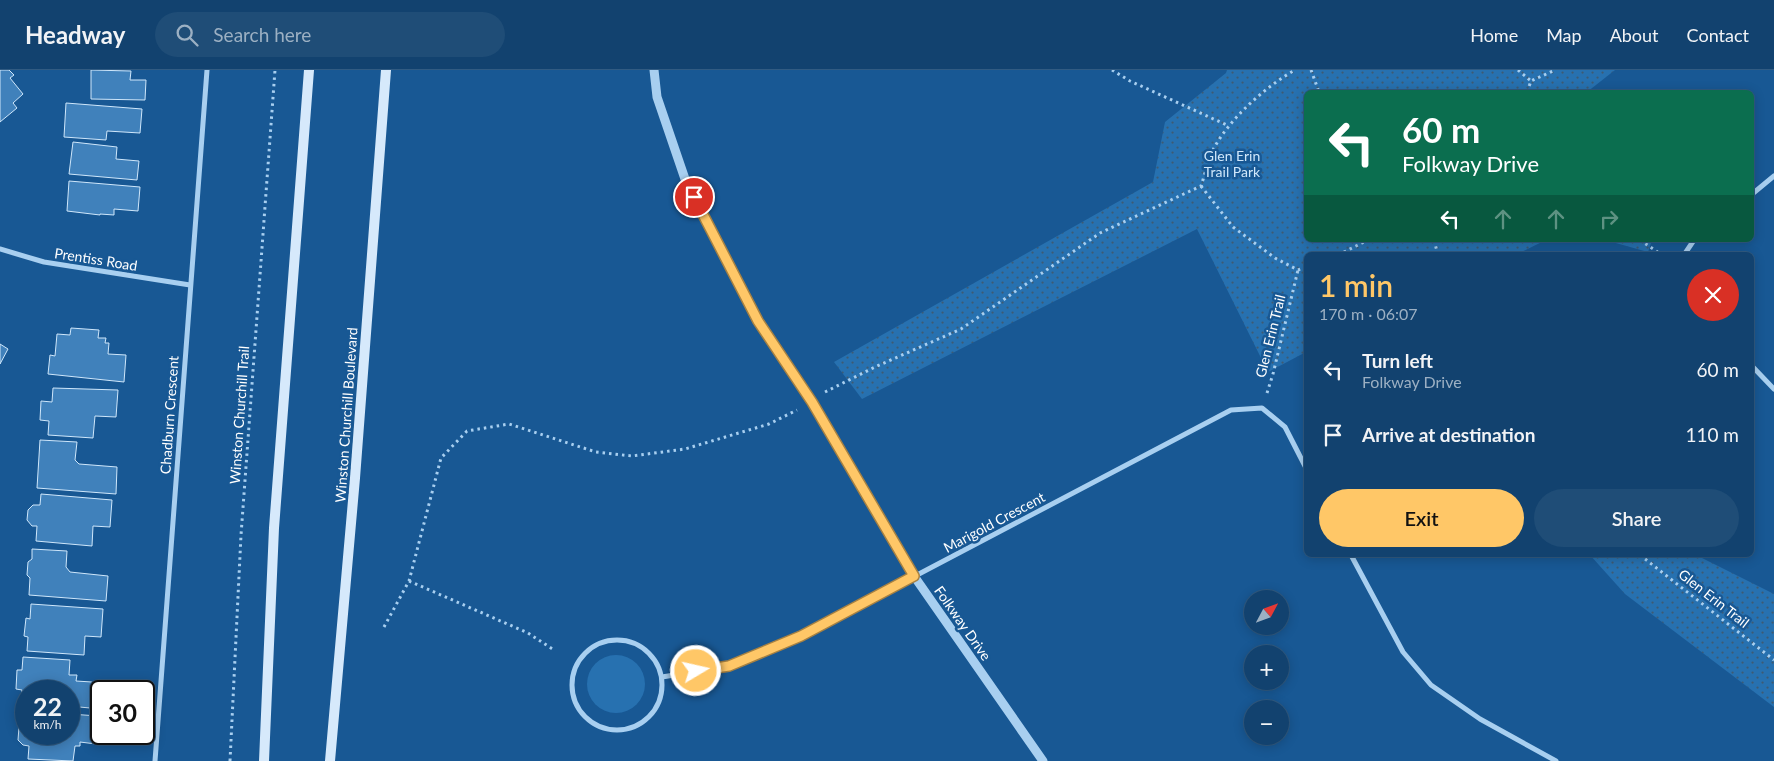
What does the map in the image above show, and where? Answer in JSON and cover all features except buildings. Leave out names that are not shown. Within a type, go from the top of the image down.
[{"type":"main road","points":[[264,761],[274,528],[309,70]]},
{"type":"main road","name":"Winston Churchill Boulevard","points":[[330,761],[354,487],[386,70]]},
{"type":"street","name":"Chadburn Crescent","points":[[155,761],[207,70]]},
{"type":"street","name":"Folkway Drive","points":[[654,70],[657,97],[685,180],[758,321],[812,402],[914,576],[1043,761]]},
{"type":"street","points":[[1754,192],[1774,176]]},
{"type":"street","name":"Prentiss Road","points":[[0,249],[44,262],[190,285]]},
{"type":"street","points":[[1754,368],[1774,389]]},
{"type":"street","points":[[1262,408],[1285,427],[1304,464]]},
{"type":"street","name":"Marigold Crescent","points":[[662,677],[729,666],[801,636],[1231,410],[1262,408]]},
{"type":"street","points":[[1352,557],[1403,652],[1431,685],[1480,719],[1556,761]]},
{"type":"street","points":[[618,640],[633,642],[647,650],[657,662],[662,677],[662,692],[658,706],[650,718],[638,726],[624,730],[609,730],[595,725],[584,716],[576,703],[572,689],[573,675],[578,661],[589,650],[603,642],[618,640]]},
{"type":"path","name":"Winston Churchill Trail","points":[[230,761],[241,535],[275,70]]},
{"type":"path","points":[[1112,70],[1130,81],[1229,126]]},
{"type":"path","points":[[384,627],[409,581],[441,458],[468,431],[509,424],[596,452],[632,456],[685,449],[769,424],[812,402],[822,394],[876,367],[961,329],[1100,233],[1201,186],[1212,152],[1222,134],[1247,107],[1281,78],[1295,70]]},
{"type":"path","points":[[1311,70],[1318,90]]},
{"type":"path","points":[[1518,70],[1531,81]]},
{"type":"path","points":[[1528,90],[1531,81],[1555,70]]},
{"type":"path","points":[[1201,186],[1233,227],[1275,258],[1298,270],[1304,268]]},
{"type":"path","points":[[1346,252],[1365,242]]},
{"type":"path","points":[[1643,242],[1658,252]]},
{"type":"path","name":"Glen Erin Trail","points":[[1262,408],[1273,374],[1298,270]]},
{"type":"path","name":"Glen Erin Trail","points":[[1643,557],[1774,660]]},
{"type":"path","points":[[409,581],[528,633],[554,650]]},
{"type":"green space","name":"Glen Erin Trail Park","points":[[1227,70],[1615,70],[1590,90],[1304,90],[1304,242],[1542,242],[1521,252],[1304,252],[1304,353],[1268,372],[1197,229],[862,399],[834,362],[1153,182],[1165,122],[1226,73]]},
{"type":"green space","points":[[1612,242],[1651,242],[1648,252]]},
{"type":"green space","points":[[1592,557],[1700,557],[1774,594],[1774,707],[1625,594]]},
{"type":"green space","points":[[610,655],[622,655],[632,659],[641,668],[645,690],[637,705],[622,713],[610,713],[600,709],[591,700],[587,690],[587,678],[591,668],[600,659]]},
{"type":"route","points":[[694,197],[758,321],[812,402],[914,576],[801,636],[729,666],[696,671]]}]
